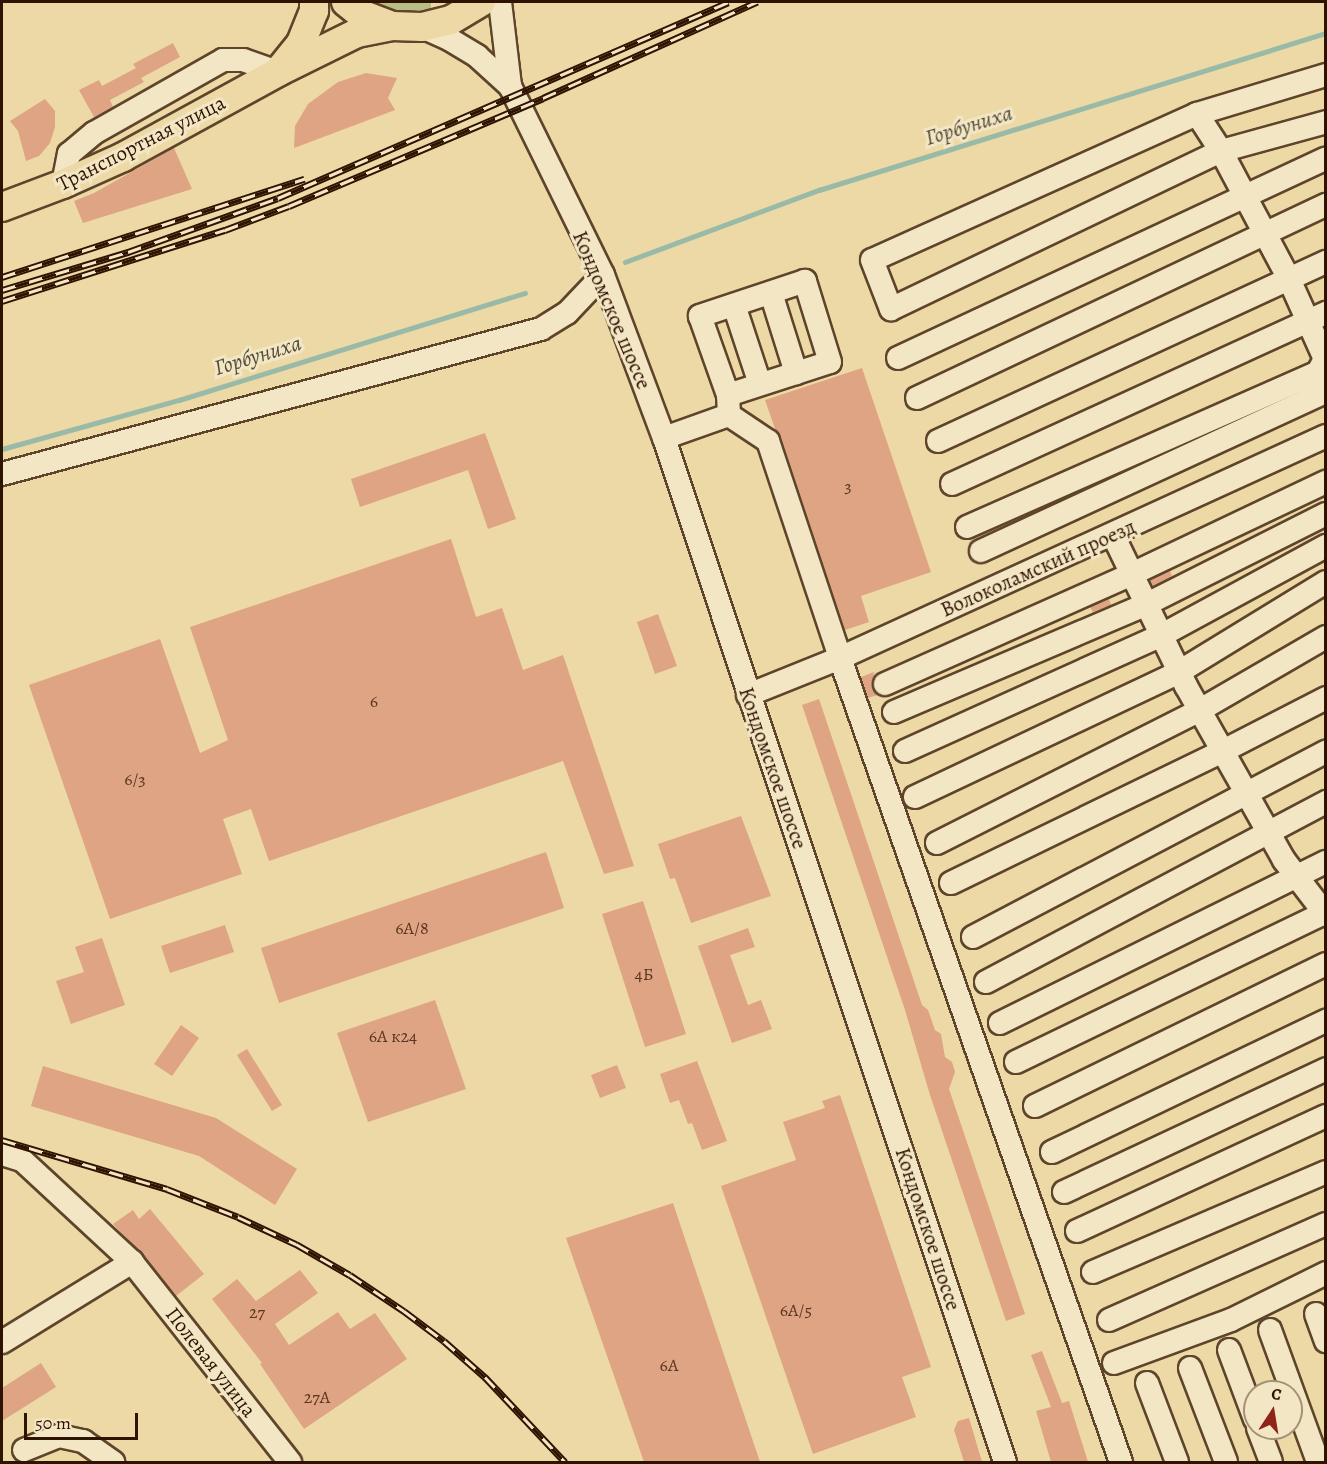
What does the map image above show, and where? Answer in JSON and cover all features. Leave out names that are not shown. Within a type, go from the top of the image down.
[{"type":"main road","name":"Транспортная улица","points":[[278,72],[301,43],[314,11],[314,2]]},
{"type":"main road","points":[[346,2],[361,14],[392,26],[422,27],[451,20],[481,2]]},
{"type":"main road","name":"Транспортная улица","points":[[2,207],[63,184],[123,157],[278,72],[357,33],[392,26]]},
{"type":"street","name":"Кондомское шоссе","points":[[500,2],[510,86],[603,275],[664,438],[1005,1462]]},
{"type":"street","name":"Кондомское шоссе","points":[[422,27],[449,39],[477,56],[510,86]]},
{"type":"street","points":[[1326,75],[1197,114],[872,260],[891,309],[1221,151],[1326,122]]},
{"type":"street","points":[[1197,114],[1221,151],[1289,279],[1317,317],[1324,375]]},
{"type":"street","points":[[898,358],[1326,158]]},
{"type":"street","points":[[917,398],[1326,205]]},
{"type":"street","points":[[938,441],[1326,262]]},
{"type":"street","points":[[2,474],[541,329],[567,313],[603,275]]},
{"type":"street","points":[[664,438],[729,405],[760,384],[830,362],[805,281],[700,316],[729,405],[768,441],[840,658],[1121,1462]]},
{"type":"street","points":[[771,293],[796,373]]},
{"type":"street","points":[[734,305],[760,384]]},
{"type":"street","points":[[952,484],[1317,317]]},
{"type":"street","points":[[968,527],[1324,375]]},
{"type":"street","points":[[981,551],[1324,375]]},
{"type":"street","name":"Волоколамский проезд","points":[[748,695],[840,658],[1326,436]]},
{"type":"street","points":[[885,684],[1132,574],[1326,482]]},
{"type":"street","points":[[894,712],[1147,604],[1326,514]]},
{"type":"street","points":[[1016,1062],[1325,913],[1297,878],[1247,794],[1179,672],[1113,535]]},
{"type":"street","points":[[905,751],[1162,635],[1326,546]]},
{"type":"street","points":[[915,797],[1179,672],[1326,582]]},
{"type":"street","points":[[937,843],[1200,710],[1326,638]]},
{"type":"street","points":[[951,883],[1223,751],[1326,698]]},
{"type":"street","points":[[973,937],[1326,752]]},
{"type":"street","points":[[986,982],[1326,802]]},
{"type":"street","points":[[1000,1023],[1326,862]]},
{"type":"street","points":[[1035,1106],[1326,964]]},
{"type":"street","points":[[1052,1152],[1326,1021]]},
{"type":"street","points":[[1064,1192],[1326,1069]]},
{"type":"street","points":[[1077,1231],[1326,1116]]},
{"type":"street","name":"Полевая улица","points":[[2,1154],[22,1160],[132,1262],[290,1462]]},
{"type":"street","points":[[1093,1272],[1326,1172]]},
{"type":"street","points":[[1109,1320],[1326,1224]]},
{"type":"street","points":[[2,1342],[132,1262]]},
{"type":"street","points":[[1114,1364],[1231,1320],[1326,1273]]},
{"type":"street","points":[[1316,1314],[1326,1341]]},
{"type":"street","points":[[1270,1330],[1318,1462]]},
{"type":"street","points":[[1229,1350],[1243,1387]]},
{"type":"street","points":[[1190,1368],[1226,1462]]},
{"type":"street","points":[[1147,1383],[1177,1462]]},
{"type":"street","points":[[24,1450],[59,1436],[82,1441],[112,1462]]},
{"type":"street","points":[[1263,1440],[1271,1462]]},
{"type":"green space","points":[[360,2],[431,2],[431,9],[399,12],[364,5]]},
{"type":"building","points":[[173,43],[180,57],[141,78],[144,82],[110,100],[113,107],[94,117],[79,90],[99,80],[102,86],[136,68],[133,64]]},
{"type":"building","points":[[366,73],[397,78],[388,98],[395,110],[294,148],[295,126],[308,104],[338,82]]},
{"type":"building","points":[[45,99],[55,111],[55,127],[50,143],[39,156],[26,161],[18,131],[10,121]]},
{"type":"building","points":[[174,148],[192,189],[83,223],[74,201],[94,193]]},
{"type":"building","points":[[862,368],[931,572],[861,596],[869,622],[845,630],[781,437],[775,429],[765,400]]},
{"type":"building","points":[[485,433],[516,519],[488,529],[468,470],[360,507],[351,479]]},
{"type":"building","points":[[451,539],[476,617],[502,608],[523,670],[563,655],[634,866],[604,874],[563,761],[269,861],[251,809],[223,819],[242,874],[110,919],[29,685],[160,639],[200,753],[228,740],[190,627]]},
{"type":"building","points":[[1170,571],[1172,576],[1153,586],[1150,580]]},
{"type":"building","points":[[1109,599],[1111,605],[1093,612],[1090,607]]},
{"type":"building","points":[[658,614],[677,666],[655,674],[637,622]]},
{"type":"building","points":[[874,672],[872,683],[877,695],[868,698],[861,677]]},
{"type":"building","points":[[819,699],[922,1005],[928,1010],[935,1030],[941,1034],[945,1057],[952,1062],[955,1072],[949,1089],[1025,1314],[1006,1321],[930,1095],[905,1010],[802,705]]},
{"type":"building","points":[[741,816],[771,896],[691,923],[675,878],[670,879],[658,844]]},
{"type":"building","points":[[546,852],[564,908],[279,1003],[261,948]]},
{"type":"building","points":[[643,901],[686,1034],[645,1047],[602,914]]},
{"type":"building","points":[[225,925],[234,952],[170,973],[161,946]]},
{"type":"building","points":[[748,928],[755,947],[730,955],[748,1005],[761,1000],[772,1029],[732,1043],[698,946]]},
{"type":"building","points":[[102,938],[125,1005],[71,1024],[56,981],[84,972],[75,947]]},
{"type":"building","points":[[435,1000],[466,1089],[368,1122],[337,1033]]},
{"type":"building","points":[[181,1025],[199,1038],[172,1076],[154,1064]]},
{"type":"building","points":[[247,1049],[282,1105],[272,1111],[237,1055]]},
{"type":"building","points":[[697,1061],[727,1141],[702,1150],[692,1123],[688,1124],[679,1100],[670,1103],[660,1074]]},
{"type":"building","points":[[617,1065],[626,1088],[600,1098],[591,1075]]},
{"type":"building","points":[[43,1066],[216,1118],[297,1169],[275,1205],[199,1156],[31,1106]]},
{"type":"building","points":[[840,1095],[931,1367],[902,1377],[916,1417],[813,1454],[721,1186],[796,1160],[783,1122],[825,1108],[822,1101]]},
{"type":"building","points":[[673,1203],[760,1462],[644,1462],[566,1238]]},
{"type":"building","points":[[150,1209],[204,1274],[176,1296],[142,1254],[113,1224],[133,1210],[139,1219]]},
{"type":"building","points":[[300,1270],[318,1293],[275,1324],[289,1345],[338,1312],[350,1329],[375,1313],[407,1359],[304,1429],[260,1364],[262,1363],[212,1299],[237,1279],[256,1301]]},
{"type":"building","points":[[1042,1351],[1062,1403],[1069,1401],[1088,1462],[1051,1462],[1036,1411],[1051,1407],[1031,1355]]},
{"type":"building","points":[[41,1363],[56,1387],[2,1421],[2,1388]]},
{"type":"building","points":[[969,1418],[982,1462],[964,1462],[954,1430],[958,1421]]},
{"type":"waterway","name":"Горбуниха","points":[[625,262],[819,190],[1326,33]]},
{"type":"waterway","name":"Горбуниха","points":[[2,449],[179,400],[525,293]]},
{"type":"railway","points":[[2,290],[128,252],[278,198],[728,2]]},
{"type":"railway","points":[[2,301],[225,230],[289,206],[543,98],[757,2]]},
{"type":"railway","points":[[2,277],[304,179]]},
{"type":"railway","points":[[2,1140],[167,1189],[238,1217],[296,1244],[350,1275],[444,1341],[485,1377],[565,1462]]}]
